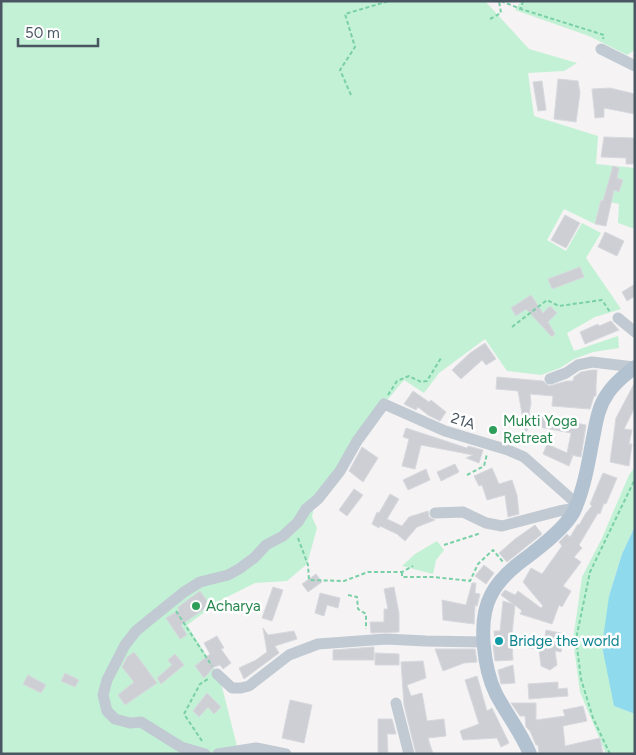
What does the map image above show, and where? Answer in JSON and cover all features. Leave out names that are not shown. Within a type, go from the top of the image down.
[{"type":"main road","points":[[530,754],[520,733],[493,688],[488,671],[484,642],[485,613],[490,596],[510,571],[536,550],[572,515],[582,491],[599,410],[608,391],[634,367]]},
{"type":"street","points":[[601,49],[635,66]]},
{"type":"street","points":[[618,318],[635,332]]},
{"type":"street","points":[[550,379],[566,373],[578,365],[592,362],[634,367]]},
{"type":"street","points":[[205,750],[181,747],[142,722],[130,723],[115,719],[107,711],[103,695],[107,680],[125,645],[136,631],[184,592],[200,582],[228,575],[239,570],[266,545],[283,536],[294,526],[306,509],[318,499],[340,471],[357,441],[384,404]]},
{"type":"street","name":"21A","points":[[384,404],[445,431],[508,450],[524,457],[576,506]]},
{"type":"street","points":[[435,513],[463,512],[486,522],[502,526],[576,506]]},
{"type":"street","points":[[217,674],[232,688],[249,686],[289,655],[318,644],[367,639],[484,642]]},
{"type":"street","points":[[396,703],[409,754]]},
{"type":"street","points":[[218,754],[256,748],[286,754]]},
{"type":"path","points":[[351,95],[340,70],[355,47],[345,14],[388,1]]},
{"type":"path","points":[[490,19],[501,13],[500,1],[604,35],[601,49]]},
{"type":"path","points":[[521,9],[523,1]]},
{"type":"path","points":[[512,326],[547,300],[558,306],[602,300],[609,312],[618,318]]},
{"type":"path","points":[[384,404],[397,381],[410,376],[421,382],[427,381],[440,358]]},
{"type":"path","points":[[467,475],[484,466],[489,445]]},
{"type":"path","points":[[610,754],[593,718],[581,679],[576,639],[590,572],[635,479]]},
{"type":"path","points":[[294,526],[308,565],[309,580],[344,581],[368,572],[402,572],[412,566]]},
{"type":"path","points":[[444,545],[502,526]]},
{"type":"path","points":[[402,572],[402,577],[434,577],[470,581],[478,564],[493,550],[510,571]]},
{"type":"path","points":[[348,595],[357,597],[358,609],[366,614],[367,639]]},
{"type":"path","points":[[171,603],[217,674],[200,684],[184,714],[205,750]]},
{"type":"green space","points":[[1,1],[485,1],[529,49],[577,63],[564,71],[528,73],[534,116],[598,136],[596,164],[635,168],[635,229],[618,223],[619,204],[601,200],[595,224],[564,209],[547,240],[566,251],[582,223],[601,233],[586,258],[621,309],[595,317],[567,333],[574,351],[618,336],[619,348],[593,352],[541,375],[507,371],[485,339],[439,373],[424,393],[404,380],[352,442],[338,476],[316,496],[312,517],[317,528],[307,564],[287,581],[255,583],[221,600],[187,625],[219,675],[239,754],[1,754]]},
{"type":"green space","points":[[521,1],[635,1],[635,50],[627,55],[589,36],[515,10]]},
{"type":"green space","points":[[635,467],[635,526],[622,554],[609,596],[614,706],[635,714],[635,754],[606,754],[580,692],[573,640],[582,577],[602,538],[629,475]]},
{"type":"green space","points":[[437,541],[444,550],[436,560],[433,574],[402,566],[415,554]]},
{"type":"water","points":[[635,526],[635,714],[614,706],[602,646],[609,596],[622,554]]},
{"type":"building","points":[[558,79],[578,81],[580,93],[576,122],[554,119]]},
{"type":"building","points":[[542,81],[546,110],[538,111],[533,82]]},
{"type":"building","points":[[610,88],[635,94],[635,114],[604,108],[604,117],[595,118],[592,89]]},
{"type":"building","points":[[604,137],[635,138],[635,164],[626,164],[626,158],[601,157]]},
{"type":"building","points":[[613,166],[619,168],[617,178],[623,180],[619,192],[614,190],[606,226],[595,224],[601,200],[603,201]]},
{"type":"building","points":[[565,215],[580,223],[566,248],[551,240]]},
{"type":"building","points":[[605,232],[624,241],[617,256],[598,247]]},
{"type":"building","points":[[580,267],[584,277],[552,289],[548,279]]},
{"type":"building","points":[[635,284],[635,296],[627,301],[622,292]]},
{"type":"building","points":[[531,295],[543,313],[550,306],[557,313],[548,322],[555,334],[552,337],[526,309],[516,316],[511,308]]},
{"type":"building","points":[[611,321],[619,330],[585,344],[580,332],[598,324],[599,326]]},
{"type":"building","points":[[485,343],[496,359],[486,365],[482,360],[461,379],[452,370],[470,353]]},
{"type":"building","points":[[597,370],[596,396],[594,396],[590,409],[552,406],[553,396],[530,394],[529,414],[586,425],[581,457],[573,455],[569,466],[543,454],[547,444],[567,453],[571,433],[528,425],[527,431],[525,431],[524,424],[522,423],[518,391],[496,389],[497,377],[543,381],[549,386],[573,381],[574,377],[581,372]]},
{"type":"building","points":[[635,382],[635,407],[624,429],[632,430],[629,444],[632,444],[629,466],[610,462],[616,418]]},
{"type":"building","points":[[413,391],[429,402],[431,400],[446,412],[440,421],[418,407],[416,410],[404,404]]},
{"type":"building","points":[[406,428],[467,448],[468,446],[483,450],[479,463],[466,458],[473,455],[421,445],[415,469],[402,466],[409,439],[403,437]]},
{"type":"building","points":[[362,447],[378,458],[363,482],[349,471]]},
{"type":"building","points":[[455,464],[459,472],[441,481],[437,472]]},
{"type":"building","points":[[492,468],[499,484],[512,480],[517,495],[519,514],[508,517],[505,495],[487,500],[482,485],[479,486],[474,476]]},
{"type":"building","points":[[426,469],[430,480],[408,490],[403,480]]},
{"type":"building","points":[[603,473],[617,478],[606,504],[604,503],[600,514],[598,513],[579,545],[582,548],[574,557],[581,562],[563,586],[571,591],[562,607],[559,605],[552,624],[520,614],[522,611],[515,605],[512,634],[544,642],[546,630],[565,634],[561,652],[555,651],[557,665],[550,670],[541,666],[539,650],[512,644],[513,660],[495,661],[494,631],[500,631],[503,601],[513,604],[501,595],[505,590],[515,595],[518,591],[541,608],[543,606],[523,582],[531,568],[542,574],[562,546],[559,542],[567,534],[570,537],[579,525],[592,506],[590,504]]},
{"type":"building","points":[[354,489],[363,495],[347,516],[339,510]]},
{"type":"building","points":[[390,494],[399,499],[387,519],[402,526],[409,517],[428,511],[429,517],[435,520],[417,527],[405,541],[397,534],[372,524],[377,512],[379,513]]},
{"type":"building","points":[[535,525],[542,534],[507,562],[499,553]]},
{"type":"building","points":[[484,565],[494,573],[486,584],[475,576]]},
{"type":"building","points":[[316,574],[322,582],[308,592],[302,584]]},
{"type":"building","points":[[472,583],[476,583],[475,593],[480,594],[477,606],[475,605],[474,624],[443,620],[442,600],[466,605]]},
{"type":"building","points":[[273,587],[283,590],[272,621],[262,618]]},
{"type":"building","points":[[394,587],[399,613],[399,632],[371,633],[370,622],[384,622],[384,609],[388,609],[384,589]]},
{"type":"building","points":[[200,591],[210,605],[181,625],[187,635],[180,639],[166,618],[179,610],[178,607]]},
{"type":"building","points":[[320,593],[340,598],[338,608],[327,605],[324,616],[315,613]]},
{"type":"building","points":[[263,628],[268,635],[294,631],[297,639],[275,646],[279,653],[244,679],[239,668],[267,652]]},
{"type":"building","points":[[217,636],[224,648],[221,649],[231,663],[223,669],[220,665],[214,667],[204,678],[195,666],[210,654],[204,643]]},
{"type":"building","points":[[374,647],[374,660],[333,660],[333,650]]},
{"type":"building","points":[[435,649],[475,649],[477,662],[464,663],[443,671]]},
{"type":"building","points":[[134,652],[157,683],[125,705],[118,695],[134,682],[122,667],[127,657]]},
{"type":"building","points":[[375,653],[399,654],[399,665],[375,665]]},
{"type":"building","points":[[175,654],[184,665],[161,684],[157,678],[172,665],[168,660]]},
{"type":"building","points":[[423,661],[426,678],[407,685],[411,696],[422,693],[427,721],[444,719],[446,736],[428,738],[433,754],[416,754],[404,705],[401,662]]},
{"type":"building","points":[[513,665],[515,683],[501,684],[498,670]]},
{"type":"building","points":[[65,673],[79,680],[75,687],[61,681]]},
{"type":"building","points":[[28,675],[46,685],[41,693],[23,684]]},
{"type":"building","points":[[477,676],[487,711],[492,708],[509,743],[501,747],[497,738],[463,740],[460,731],[479,724],[465,680]]},
{"type":"building","points":[[558,682],[558,689],[567,688],[568,696],[529,699],[528,684]]},
{"type":"building","points":[[207,693],[221,707],[214,714],[208,707],[199,717],[193,711]]},
{"type":"building","points":[[290,700],[312,705],[304,743],[282,738]]},
{"type":"building","points":[[511,703],[536,703],[536,720],[565,716],[563,710],[583,706],[587,721],[563,726],[565,746],[600,738],[603,754],[539,754],[538,745],[536,745],[530,731],[526,727],[525,716],[520,716]]},
{"type":"building","points":[[378,719],[392,719],[396,734],[387,734],[388,753],[378,753]]},
{"type":"place","name":"Mukti Yoga Retreat","points":[[493,430]]},
{"type":"place","name":"Acharya","points":[[196,606]]},
{"type":"place","name":"Bridge the world","points":[[499,641]]}]
